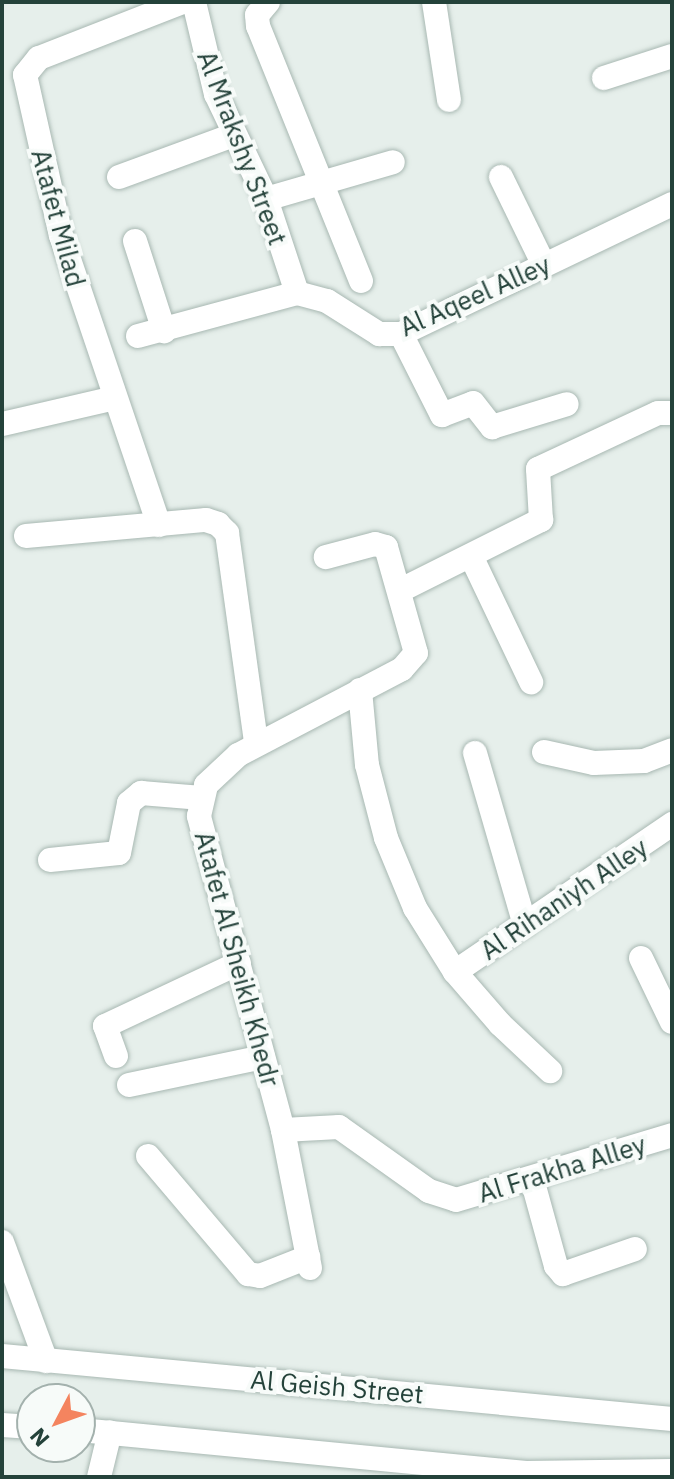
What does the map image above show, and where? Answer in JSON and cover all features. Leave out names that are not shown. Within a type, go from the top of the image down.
[{"type":"street","name":"Atafet Milad","points":[[159,525],[61,236],[25,75],[39,58],[183,2]]},
{"type":"street","name":"Al Mrakshy Street","points":[[194,2],[216,94],[266,199],[297,293]]},
{"type":"street","points":[[268,2],[257,15],[258,26],[361,281]]},
{"type":"street","points":[[434,2],[449,100]]},
{"type":"street","points":[[604,78],[672,56]]},
{"type":"street","points":[[119,177],[234,135]]},
{"type":"street","points":[[266,199],[393,162]]},
{"type":"street","points":[[501,177],[544,265]]},
{"type":"street","name":"Al Aqeel Alley","points":[[297,293],[327,301],[379,334],[401,334],[672,204]]},
{"type":"street","points":[[135,241],[164,331]]},
{"type":"street","points":[[138,336],[297,293]]},
{"type":"street","points":[[401,334],[442,415],[473,403],[492,427],[567,404]]},
{"type":"street","points":[[2,424],[115,398]]},
{"type":"street","points":[[401,590],[541,520],[538,469],[658,413],[672,413]]},
{"type":"street","points":[[26,536],[206,520],[227,533],[256,743]]},
{"type":"street","name":"Atafet Al Sheikh Khedr","points":[[148,1156],[248,1274],[260,1276],[309,1262],[283,1130],[202,835],[202,798],[216,772],[256,743],[402,669],[416,653],[389,552],[381,544],[326,557]]},
{"type":"street","points":[[471,556],[531,682]]},
{"type":"street","points":[[360,690],[367,765],[386,838],[415,908],[455,972],[500,1024],[550,1071]]},
{"type":"street","points":[[544,752],[594,763],[644,761],[672,750]]},
{"type":"street","points":[[475,753],[525,925]]},
{"type":"street","points":[[50,860],[119,853],[129,803],[141,793],[202,798]]},
{"type":"street","name":"Al Rihaniyh Alley","points":[[455,972],[672,824]]},
{"type":"street","points":[[641,958],[672,1022]]},
{"type":"street","points":[[116,1056],[105,1026],[239,963]]},
{"type":"street","points":[[129,1085],[263,1057]]},
{"type":"street","name":"Al Frakha Alley","points":[[283,1130],[339,1127],[443,1198],[467,1199],[672,1135]]},
{"type":"street","points":[[532,1179],[563,1274],[635,1249]]},
{"type":"street","points":[[2,1242],[46,1361]]},
{"type":"street","name":"Al Geish Street","points":[[2,1356],[672,1419]]},
{"type":"street","points":[[96,1431],[524,1475],[672,1471]]},
{"type":"street","points":[[99,1477],[110,1432]]}]
